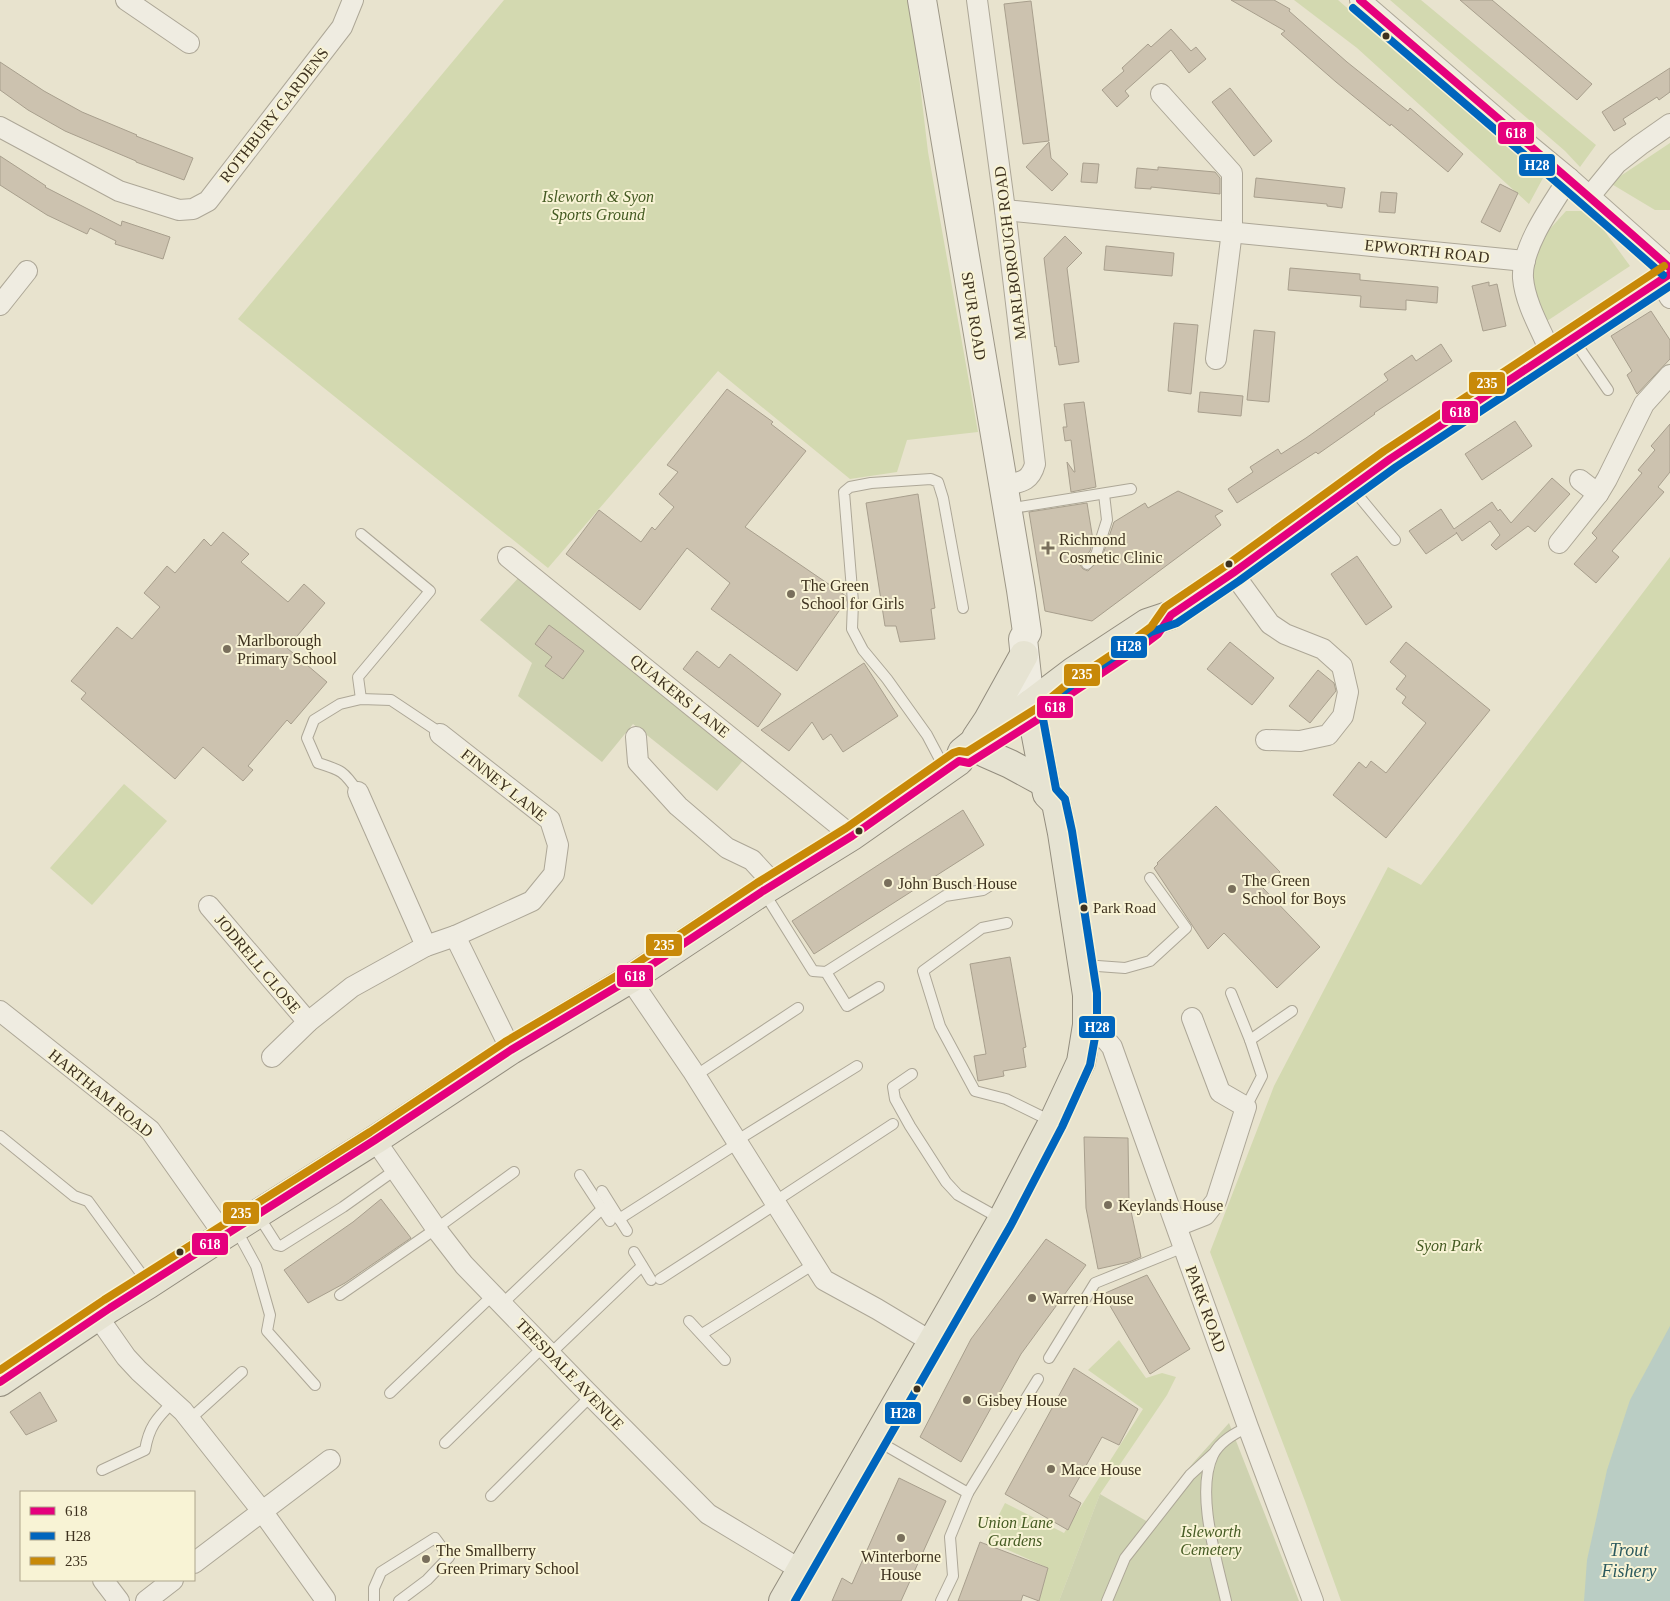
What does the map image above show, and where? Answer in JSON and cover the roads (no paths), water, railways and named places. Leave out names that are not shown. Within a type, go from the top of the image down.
[{"type":"main road","name":"SPUR ROAD","points":[[922,0],[1004,498],[1025,644],[1039,708]]},
{"type":"main road","points":[[0,1382],[110,1308],[375,1140],[511,1050],[630,979],[768,888],[852,836],[965,757],[1009,720],[1039,708],[1074,671],[1147,623],[1171,615],[1233,573],[1398,454],[1562,346],[1668,280]]},
{"type":"main road","points":[[965,757],[988,720],[1025,644]]},
{"type":"main road","points":[[783,1601],[1002,1220],[1053,1122],[1081,1062],[1087,1025],[1087,995],[1062,833],[1051,793],[1039,708]]},
{"type":"main road","points":[[965,757],[1010,764],[1051,793]]},
{"type":"street","points":[[126,0],[189,43]]},
{"type":"street","name":"ROTHBURY GARDENS","points":[[0,127],[119,192],[179,210],[193,209],[208,201],[342,27],[353,0]]},
{"type":"street","name":"MARLBOROUGH ROAD","points":[[977,0],[1005,210],[1035,464],[1032,474],[1004,498]]},
{"type":"street","points":[[1360,0],[1590,196],[1668,280]]},
{"type":"street","points":[[1161,94],[1232,173],[1232,231],[1216,359]]},
{"type":"street","points":[[1590,196],[1617,163],[1670,124]]},
{"type":"street","points":[[1562,346],[1527,296],[1523,277],[1524,261],[1543,219],[1569,178]]},
{"type":"street","name":"EPWORTH ROAD","points":[[1005,210],[1524,261]]},
{"type":"street","points":[[0,305],[27,271]]},
{"type":"street","points":[[1558,542],[1598,494],[1608,479],[1644,404],[1670,375]]},
{"type":"street","points":[[1580,480],[1598,494]]},
{"type":"street","name":"QUAKERS LANE","points":[[508,557],[852,836]]},
{"type":"street","points":[[1233,573],[1270,624],[1285,634],[1323,650],[1342,666],[1348,692],[1344,716],[1328,735],[1300,741],[1266,740]]},
{"type":"street","name":"FINNEY LANE","points":[[272,1057],[308,1022],[352,987],[426,946],[455,936],[532,901],[554,874],[558,845],[550,820],[440,734]]},
{"type":"street","points":[[636,737],[638,762],[678,806],[727,848],[752,860],[768,888]]},
{"type":"street","points":[[358,792],[426,946]]},
{"type":"street","name":"JODRELL CLOSE","points":[[209,906],[308,1022]]},
{"type":"street","points":[[455,936],[511,1050]]},
{"type":"street","points":[[630,979],[695,1076],[824,1280],[932,1342]]},
{"type":"street","name":"HARTHAM ROAD","points":[[0,1012],[150,1130],[239,1226]]},
{"type":"street","points":[[1177,1226],[1205,1215],[1216,1201],[1246,1107],[1220,1092],[1192,1018]]},
{"type":"street","name":"PARK ROAD","points":[[1087,1025],[1108,1041],[1112,1047],[1248,1427],[1313,1601]]},
{"type":"street","name":"TEESDALE AVENUE","points":[[375,1140],[464,1265],[591,1396],[708,1514],[800,1570]]},
{"type":"street","points":[[98,1317],[126,1357],[152,1385],[183,1411],[262,1511],[325,1600]]},
{"type":"street","points":[[195,1562],[330,1460]]},
{"type":"street","points":[[104,1581],[119,1601]]},
{"type":"street","points":[[146,1601],[172,1581]]},
{"type":"lane","points":[[1562,346],[1608,390]]},
{"type":"lane","points":[[963,608],[943,498],[938,482],[931,479],[871,483],[850,487],[844,492],[853,602],[852,629],[863,650],[887,679],[927,735],[965,757]]},
{"type":"lane","points":[[1351,487],[1395,540]]},
{"type":"lane","points":[[1004,498],[1104,494],[1131,489]]},
{"type":"lane","points":[[1087,564],[1096,555],[1106,520],[1104,494]]},
{"type":"lane","points":[[361,534],[430,591],[358,677],[361,700]]},
{"type":"lane","points":[[358,792],[339,769],[318,763],[307,738],[314,720],[340,704],[361,700],[391,700],[440,734]]},
{"type":"lane","points":[[1083,965],[1125,968],[1150,961],[1186,928],[1150,878]]},
{"type":"lane","points":[[768,888],[813,972],[826,972],[945,896],[983,890],[991,885]]},
{"type":"lane","points":[[1007,923],[982,928],[923,971],[940,1026],[975,1091],[1006,1100],[1053,1122]]},
{"type":"lane","points":[[826,972],[847,1006],[879,987]]},
{"type":"lane","points":[[1231,993],[1262,1076],[1246,1107]]},
{"type":"lane","points":[[695,1076],[798,1008]]},
{"type":"lane","points":[[1250,1040],[1292,1011]]},
{"type":"lane","points":[[615,1220],[857,1066]]},
{"type":"lane","points":[[912,1074],[893,1086],[895,1099],[910,1126],[946,1182],[958,1195],[1002,1220]]},
{"type":"lane","points":[[634,1252],[642,1266],[656,1279],[775,1203],[893,1124]]},
{"type":"lane","points":[[0,1136],[74,1196],[88,1201],[150,1284]]},
{"type":"lane","points":[[239,1226],[281,1246],[343,1207],[395,1170]]},
{"type":"lane","points":[[340,1295],[514,1172]]},
{"type":"lane","points":[[580,1175],[603,1208],[626,1231]]},
{"type":"lane","points":[[602,1191],[615,1220]]},
{"type":"lane","points":[[390,1393],[603,1208]]},
{"type":"lane","points":[[239,1226],[256,1266],[270,1315],[267,1331],[315,1385]]},
{"type":"lane","points":[[1048,1358],[1095,1284],[1184,1248]]},
{"type":"lane","points":[[702,1334],[814,1264]]},
{"type":"lane","points":[[445,1443],[546,1350],[642,1266]]},
{"type":"lane","points":[[689,1321],[725,1360]]},
{"type":"lane","points":[[189,1420],[242,1372]]},
{"type":"lane","points":[[941,1601],[953,1576],[950,1537],[968,1493],[1038,1379]]},
{"type":"lane","points":[[491,1496],[591,1396]]},
{"type":"lane","points":[[102,1470],[145,1450],[147,1438],[155,1420],[172,1403]]},
{"type":"lane","points":[[1108,1601],[1125,1558],[1190,1475],[1214,1454],[1232,1434],[1248,1427]]},
{"type":"lane","points":[[876,1439],[968,1493]]},
{"type":"lane","points":[[1214,1454],[1206,1478],[1207,1511],[1226,1601]]},
{"type":"lane","points":[[374,1601],[374,1588],[382,1572],[435,1538],[449,1557],[427,1580],[399,1601]]},
{"type":"water","name":"Trout Fishery","points":[[1670,1326],[1670,1601],[1584,1601],[1587,1560],[1607,1470],[1630,1400]]},
{"type":"place","name":"Richmond Cosmetic Clinic","points":[[1048,548]]},
{"type":"place","name":"The Green School for Girls","points":[[791,594]]},
{"type":"place","name":"Marlborough Primary School","points":[[227,649]]},
{"type":"place","name":"John Busch House","points":[[888,883]]},
{"type":"place","name":"The Green School for Boys","points":[[1232,889]]},
{"type":"place","name":"Park Road","points":[[1084,908]]},
{"type":"place","name":"Keylands House","points":[[1108,1205]]},
{"type":"place","name":"Warren House","points":[[1032,1298]]},
{"type":"place","name":"Gisbey House","points":[[967,1400]]},
{"type":"place","name":"Mace House","points":[[1051,1469]]},
{"type":"place","name":"Winterborne House","points":[[901,1538]]},
{"type":"place","name":"The Smallberry Green Primary School","points":[[426,1559]]},
{"type":"park label","name":"Isleworth & Syon Sports Ground","points":[[598,205]]},
{"type":"park label","name":"Syon Park","points":[[1449,1245]]},
{"type":"park label","name":"Union Lane Gardens","points":[[1015,1531]]},
{"type":"park label","name":"Isleworth Cemetery","points":[[1211,1540]]}]
